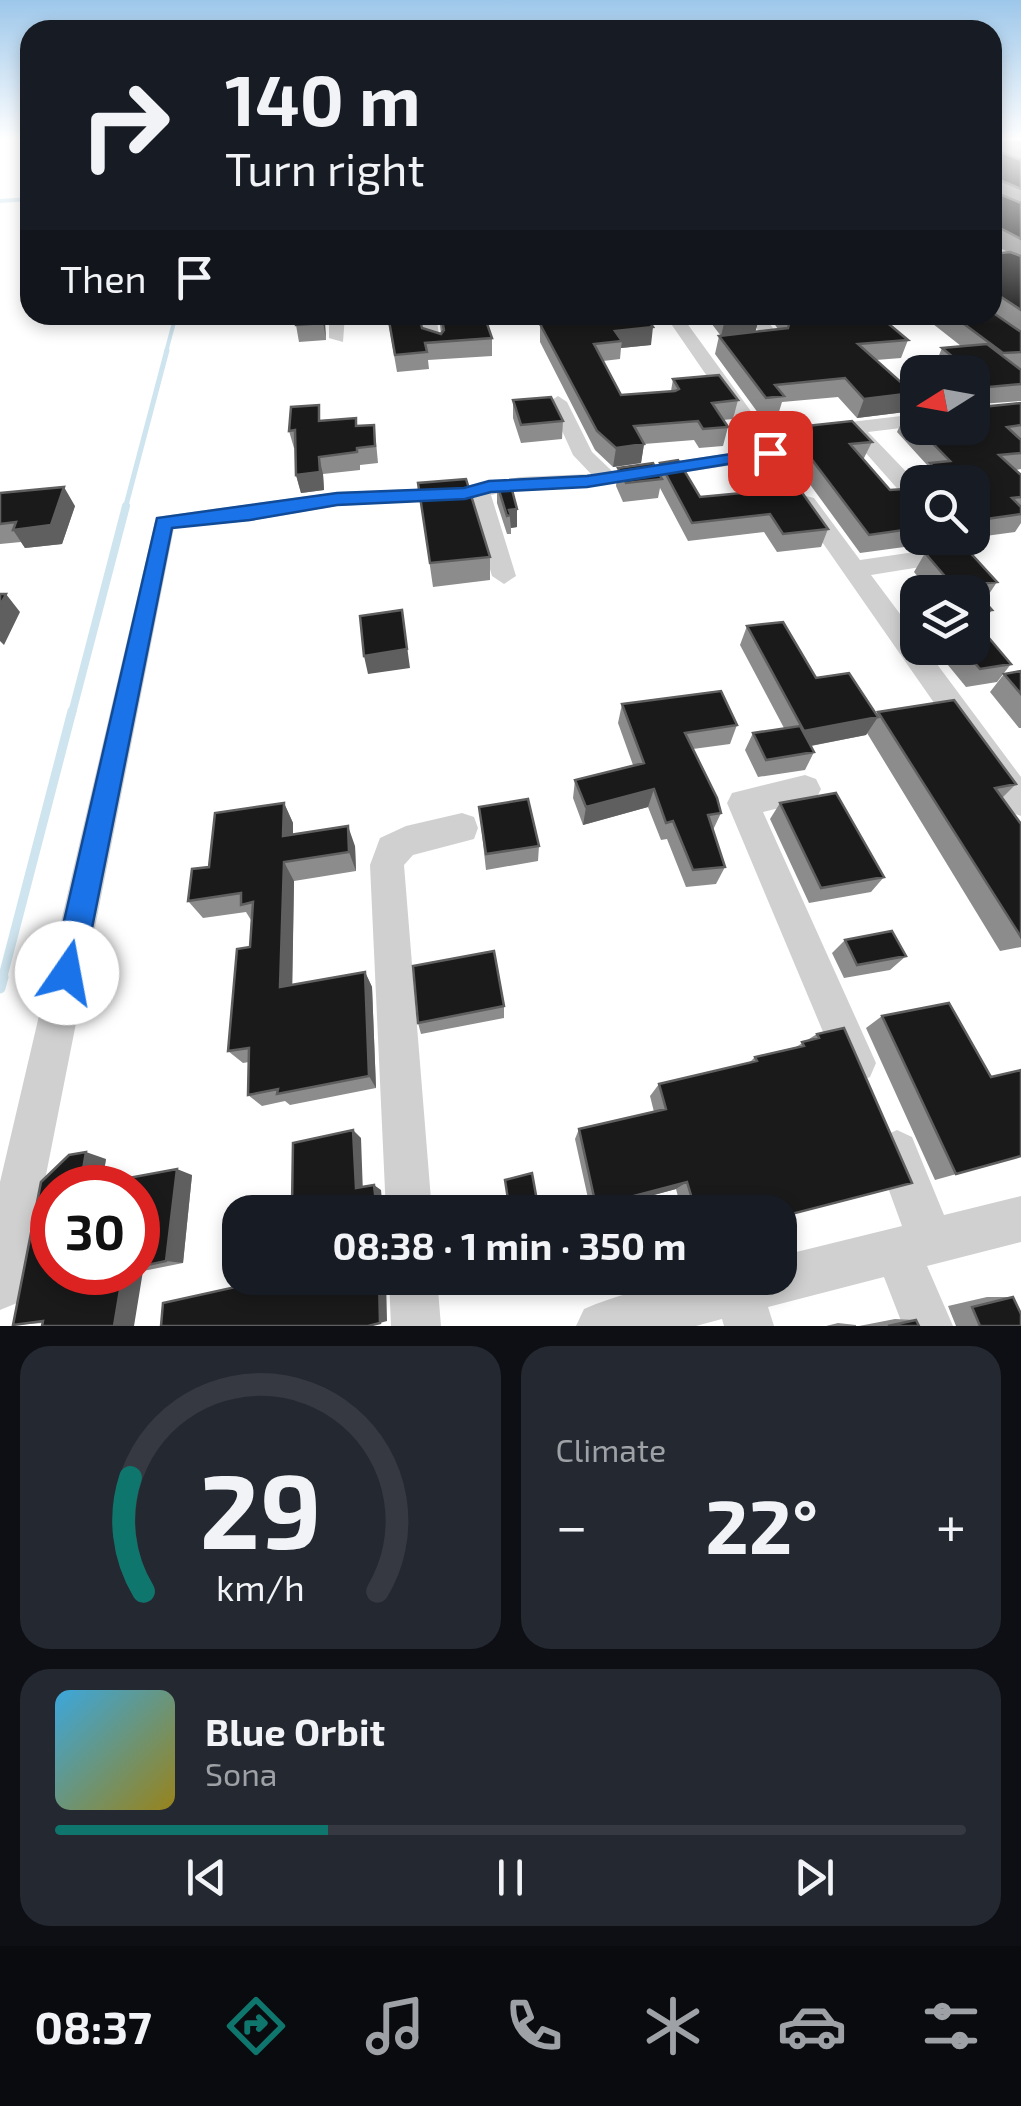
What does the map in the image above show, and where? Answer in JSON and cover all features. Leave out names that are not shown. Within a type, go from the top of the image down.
[{"type":"street","points":[[337,325],[337,338]]},
{"type":"street","points":[[430,325],[435,344]]},
{"type":"street","points":[[684,325],[708,346],[765,446],[854,568],[1008,764],[1021,802]]},
{"type":"street","points":[[755,342],[774,340],[763,325]]},
{"type":"street","points":[[558,402],[583,455],[605,476]]},
{"type":"street","points":[[0,1286],[164,522],[268,512],[337,499],[565,483],[900,422]]},
{"type":"street","points":[[853,428],[900,479]]},
{"type":"street","points":[[479,491],[504,576]]},
{"type":"street","points":[[854,568],[914,555]]},
{"type":"street","points":[[806,788],[743,803],[910,1182],[914,1246],[928,1326]]},
{"type":"street","points":[[407,1195],[387,866],[392,849],[406,841],[462,828]]},
{"type":"street","points":[[622,1323],[744,1309],[914,1246],[1021,1219]]},
{"type":"street","points":[[413,1295],[416,1326]]},
{"type":"building","points":[[1002,200],[1021,203],[1021,239],[1002,229]]},
{"type":"building","points":[[1002,253],[1021,256],[1021,310],[1002,298]]},
{"type":"building","points":[[1002,319],[1021,332],[1021,352],[1003,353],[965,325],[1002,325]]},
{"type":"building","points":[[390,325],[421,325],[441,334],[443,325],[487,325],[492,338],[425,343],[427,352],[395,355]]},
{"type":"building","points":[[541,325],[652,325],[615,331],[622,341],[594,344],[621,395],[675,391],[679,389],[673,379],[719,375],[738,400],[712,403],[728,427],[703,429],[698,421],[634,426],[644,444],[616,448],[597,431]]},
{"type":"building","points":[[789,325],[890,325],[908,340],[858,344],[900,381],[900,395],[864,399],[845,378],[775,385],[784,396],[766,398],[719,336]]},
{"type":"building","points":[[987,344],[1021,370],[1021,384],[990,387],[990,355],[950,355],[942,348]]},
{"type":"building","points":[[551,397],[563,421],[521,425],[513,400]]},
{"type":"building","points":[[1021,403],[1021,425],[1007,427],[1021,440],[1021,453],[999,455],[1021,475],[1021,497],[1012,498],[1021,507],[1021,514],[990,518],[990,465],[930,463],[950,461],[934,445],[990,445],[990,406]]},
{"type":"building","points":[[319,405],[319,421],[356,418],[356,426],[374,425],[375,446],[319,457],[320,472],[296,475],[295,430],[289,431],[291,407]]},
{"type":"building","points":[[852,421],[872,442],[850,444],[890,490],[900,489],[900,531],[869,535],[788,428]]},
{"type":"building","points":[[778,459],[828,529],[783,534],[770,514],[692,523],[660,463],[678,460],[700,497],[753,492],[735,463]]},
{"type":"building","points":[[653,463],[662,479],[626,483],[618,468]]},
{"type":"building","points":[[466,479],[490,557],[430,563],[418,483]]},
{"type":"building","points":[[497,484],[511,486],[517,509],[509,510],[511,515],[507,516]]},
{"type":"building","points":[[64,487],[51,525],[13,530],[16,522],[0,524],[0,493]]},
{"type":"building","points":[[927,555],[972,555],[997,582],[990,583],[990,575],[944,575]]},
{"type":"building","points":[[402,610],[407,649],[364,656],[360,616]]},
{"type":"building","points":[[783,622],[816,678],[849,673],[878,717],[804,731],[747,626]]},
{"type":"building","points":[[990,639],[1011,664],[980,669],[977,665],[990,665]]},
{"type":"building","points":[[1021,671],[1021,694],[1004,674]]},
{"type":"building","points":[[721,691],[737,725],[685,733],[717,798],[721,813],[708,815],[725,867],[693,870],[673,821],[666,823],[654,789],[586,807],[575,780],[644,763],[622,704]]},
{"type":"building","points":[[954,700],[1016,784],[995,788],[1021,824],[1021,937],[878,712]]},
{"type":"building","points":[[800,726],[814,752],[766,760],[753,733]]},
{"type":"building","points":[[836,793],[884,877],[821,888],[780,803]]},
{"type":"building","points":[[528,799],[539,846],[486,854],[479,807]]},
{"type":"building","points":[[284,803],[283,836],[348,826],[349,852],[284,862],[280,987],[365,972],[369,1076],[277,1094],[278,1089],[248,1095],[249,1048],[228,1051],[237,949],[250,947],[253,902],[241,905],[241,893],[188,901],[192,869],[209,867],[215,813]]},
{"type":"building","points":[[892,931],[906,956],[857,965],[845,940]]},
{"type":"building","points":[[494,951],[504,1006],[418,1023],[413,966]]},
{"type":"building","points":[[949,1003],[991,1077],[1021,1070],[1021,1156],[956,1174],[882,1016]]},
{"type":"building","points":[[844,1028],[912,1183],[797,1213],[797,1195],[691,1195],[687,1182],[638,1195],[594,1195],[579,1129],[666,1109],[659,1084],[757,1061],[755,1057],[804,1046],[802,1042],[819,1038],[817,1034]]},
{"type":"building","points":[[353,1130],[356,1188],[374,1185],[375,1195],[292,1195],[293,1143]]},
{"type":"building","points":[[86,1152],[84,1165],[59,1165],[69,1155]]},
{"type":"building","points":[[177,1169],[166,1261],[160,1262],[160,1172]]},
{"type":"building","points":[[532,1173],[536,1195],[507,1195],[505,1180]]},
{"type":"building","points":[[30,1238],[30,1295],[119,1295],[114,1326],[42,1326],[43,1321],[13,1325]]},
{"type":"building","points":[[222,1290],[222,1295],[379,1295],[380,1323],[161,1326],[163,1303]]},
{"type":"building","points":[[1013,1297],[1021,1314],[1021,1326],[980,1326],[972,1307]]},
{"type":"building","points":[[916,1320],[919,1326],[888,1326]]},
{"type":"waterway","points":[[0,201],[17,200]]},
{"type":"waterway","points":[[166,352],[173,325]]},
{"type":"waterway","points":[[125,509],[167,350]]},
{"type":"waterway","points":[[72,713],[126,506]]},
{"type":"waterway","points":[[2,980],[72,711]]},
{"type":"waterway","points":[[0,988],[3,977]]},
{"type":"route","points":[[67,973],[164,522],[250,514],[337,499],[465,494],[489,486],[587,481],[770,453]]}]
